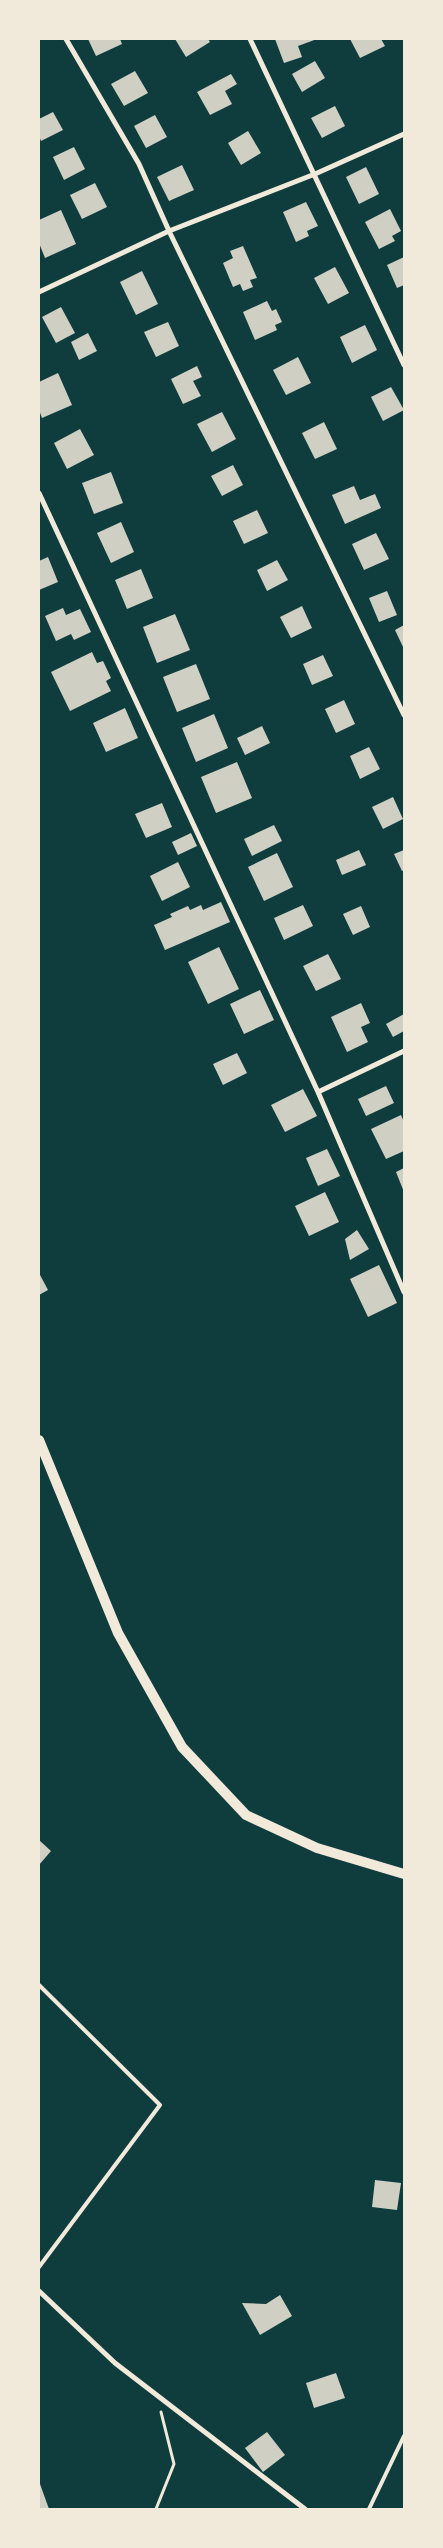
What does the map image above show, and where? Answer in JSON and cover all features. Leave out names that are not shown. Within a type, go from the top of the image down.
[{"type":"main road","points":[[39,1440],[63,1503],[118,1633],[182,1747],[246,1814],[317,1848],[404,1874]]},
{"type":"street","points":[[66,39],[139,164],[169,231],[404,715]]},
{"type":"street","points":[[250,39],[404,365]]},
{"type":"street","points":[[39,292],[169,231],[315,174],[404,134]]},
{"type":"street","points":[[39,493],[318,1092],[404,1292]]},
{"type":"street","points":[[318,1092],[404,1051]]},
{"type":"street","points":[[39,2292],[115,2363],[305,2509]]},
{"type":"lane","points":[[39,1985],[160,2105],[39,2267]]},
{"type":"lane","points":[[369,2509],[404,2436]]},
{"type":"path","points":[[156,2395],[174,2464],[156,2509]]},
{"type":"building","points":[[88,39],[120,39],[122,44],[96,56]]},
{"type":"building","points":[[175,39],[208,39],[210,42],[186,57]]},
{"type":"building","points":[[275,39],[317,39],[298,46],[302,57],[284,63]]},
{"type":"building","points":[[350,39],[381,39],[385,46],[360,58]]},
{"type":"building","points":[[315,61],[325,78],[302,92],[292,74]]},
{"type":"building","points":[[135,71],[148,93],[124,106],[111,84]]},
{"type":"building","points":[[231,74],[237,84],[225,91],[232,104],[210,115],[197,92]]},
{"type":"building","points":[[335,106],[345,126],[322,138],[311,118]]},
{"type":"building","points":[[53,112],[63,130],[41,141],[39,136],[39,119]]},
{"type":"building","points":[[155,115],[167,137],[146,148],[134,126]]},
{"type":"building","points":[[248,131],[261,153],[241,165],[228,143]]},
{"type":"building","points":[[74,147],[85,169],[64,180],[53,157]]},
{"type":"building","points":[[182,165],[194,190],[169,201],[157,177]]},
{"type":"building","points":[[366,167],[379,194],[359,204],[346,177]]},
{"type":"building","points":[[95,183],[107,207],[82,219],[70,195]]},
{"type":"building","points":[[306,202],[318,226],[307,231],[309,236],[296,242],[283,212]]},
{"type":"building","points":[[390,209],[401,231],[392,236],[395,241],[379,249],[365,222]]},
{"type":"building","points":[[61,210],[76,244],[45,258],[39,243],[39,220]]},
{"type":"building","points":[[243,246],[257,278],[250,280],[253,287],[243,291],[240,284],[233,287],[223,263],[233,258],[230,251]]},
{"type":"building","points":[[404,257],[404,285],[397,288],[387,265]]},
{"type":"building","points":[[335,267],[349,293],[328,304],[314,278]]},
{"type":"building","points":[[142,271],[158,304],[136,315],[120,282]]},
{"type":"building","points":[[267,301],[272,311],[276,309],[282,322],[275,325],[277,330],[255,340],[243,312]]},
{"type":"building","points":[[61,307],[75,333],[56,343],[42,317]]},
{"type":"building","points":[[168,322],[179,346],[156,357],[144,332]]},
{"type":"building","points":[[365,325],[377,350],[352,363],[340,337]]},
{"type":"building","points":[[88,333],[97,351],[79,360],[71,342]]},
{"type":"building","points":[[298,357],[311,383],[286,395],[273,370]]},
{"type":"building","points":[[197,366],[202,377],[193,381],[201,396],[183,404],[171,379]]},
{"type":"building","points":[[58,373],[72,405],[42,418],[39,410],[39,382]]},
{"type":"building","points":[[391,387],[404,410],[383,421],[371,397]]},
{"type":"building","points":[[222,412],[236,439],[212,452],[197,424]]},
{"type":"building","points":[[324,422],[337,449],[315,459],[302,433]]},
{"type":"building","points":[[80,429],[94,455],[67,469],[54,443]]},
{"type":"building","points":[[233,465],[243,485],[222,496],[211,476]]},
{"type":"building","points":[[111,472],[123,503],[94,514],[82,483]]},
{"type":"building","points":[[354,486],[360,500],[375,494],[381,508],[345,524],[332,495]]},
{"type":"building","points":[[257,510],[268,533],[244,544],[233,521]]},
{"type":"building","points":[[121,522],[134,552],[111,563],[97,533]]},
{"type":"building","points":[[376,533],[389,559],[364,570],[352,544]]},
{"type":"building","points":[[48,557],[58,582],[39,590],[39,561]]},
{"type":"building","points":[[277,560],[288,580],[267,591],[257,570]]},
{"type":"building","points":[[141,569],[153,598],[127,609],[115,580]]},
{"type":"building","points":[[387,591],[397,615],[379,622],[369,598]]},
{"type":"building","points":[[302,606],[312,628],[291,638],[280,617]]},
{"type":"building","points":[[63,608],[66,615],[80,609],[91,632],[74,640],[71,634],[56,641],[45,616]]},
{"type":"building","points":[[175,614],[190,650],[157,663],[143,627]]},
{"type":"building","points":[[404,625],[404,649],[395,630]]},
{"type":"building","points":[[92,652],[97,663],[103,661],[111,678],[106,681],[111,691],[70,711],[51,672]]},
{"type":"building","points":[[323,655],[333,676],[312,685],[303,664]]},
{"type":"building","points":[[196,664],[210,699],[177,712],[163,677]]},
{"type":"building","points":[[344,700],[355,724],[336,733],[325,709]]},
{"type":"building","points":[[125,708],[138,738],[106,752],[93,723]]},
{"type":"building","points":[[214,714],[228,748],[196,762],[182,728]]},
{"type":"building","points":[[262,726],[270,743],[245,755],[237,738]]},
{"type":"building","points":[[369,747],[380,769],[360,779],[350,756]]},
{"type":"building","points":[[237,762],[252,798],[216,813],[201,777]]},
{"type":"building","points":[[393,797],[403,819],[383,829],[372,807]]},
{"type":"building","points":[[162,803],[172,827],[146,838],[135,814]]},
{"type":"building","points":[[274,825],[282,841],[252,856],[244,839]]},
{"type":"building","points":[[191,833],[197,846],[178,855],[172,842]]},
{"type":"building","points":[[359,850],[366,865],[342,875],[336,860]]},
{"type":"building","points":[[404,850],[404,870],[402,871],[394,854]]},
{"type":"building","points":[[277,853],[293,887],[264,901],[248,867]]},
{"type":"building","points":[[178,862],[190,887],[162,901],[150,876]]},
{"type":"building","points":[[221,902],[230,922],[165,950],[154,925],[172,917],[170,914],[188,906],[190,910],[201,905],[203,910]]},
{"type":"building","points":[[303,905],[313,926],[284,940],[274,918]]},
{"type":"building","points":[[361,906],[370,927],[353,935],[343,914]]},
{"type":"building","points":[[219,947],[239,989],[208,1004],[188,962]]},
{"type":"building","points":[[328,954],[341,979],[316,991],[303,966]]},
{"type":"building","points":[[260,990],[274,1020],[244,1034],[230,1004]]},
{"type":"building","points":[[361,1003],[370,1023],[361,1027],[368,1042],[347,1052],[331,1017]]},
{"type":"building","points":[[404,1014],[404,1031],[393,1037],[386,1024]]},
{"type":"building","points":[[237,1053],[247,1073],[223,1085],[213,1064]]},
{"type":"building","points":[[386,1086],[394,1103],[366,1116],[358,1099]]},
{"type":"building","points":[[303,1089],[317,1116],[285,1132],[271,1105]]},
{"type":"building","points":[[401,1115],[404,1122],[404,1151],[386,1159],[371,1129]]},
{"type":"building","points":[[327,1149],[340,1176],[318,1186],[306,1158]]},
{"type":"building","points":[[404,1168],[404,1192],[396,1172]]},
{"type":"building","points":[[325,1192],[339,1222],[309,1236],[295,1206]]},
{"type":"building","points":[[357,1230],[369,1249],[350,1260],[345,1239]]},
{"type":"building","points":[[379,1265],[397,1303],[368,1317],[350,1279]]},
{"type":"building","points":[[39,1273],[48,1290],[39,1295]]},
{"type":"building","points":[[39,1840],[51,1851],[39,1865]]},
{"type":"building","points":[[375,2180],[401,2183],[397,2210],[372,2207]]},
{"type":"building","points":[[280,2295],[292,2316],[260,2335],[242,2303],[266,2304]]},
{"type":"building","points":[[336,2373],[345,2398],[314,2408],[306,2383]]},
{"type":"building","points":[[267,2432],[285,2455],[263,2472],[245,2448]]},
{"type":"building","points":[[40,2484],[49,2509],[39,2509]]}]
